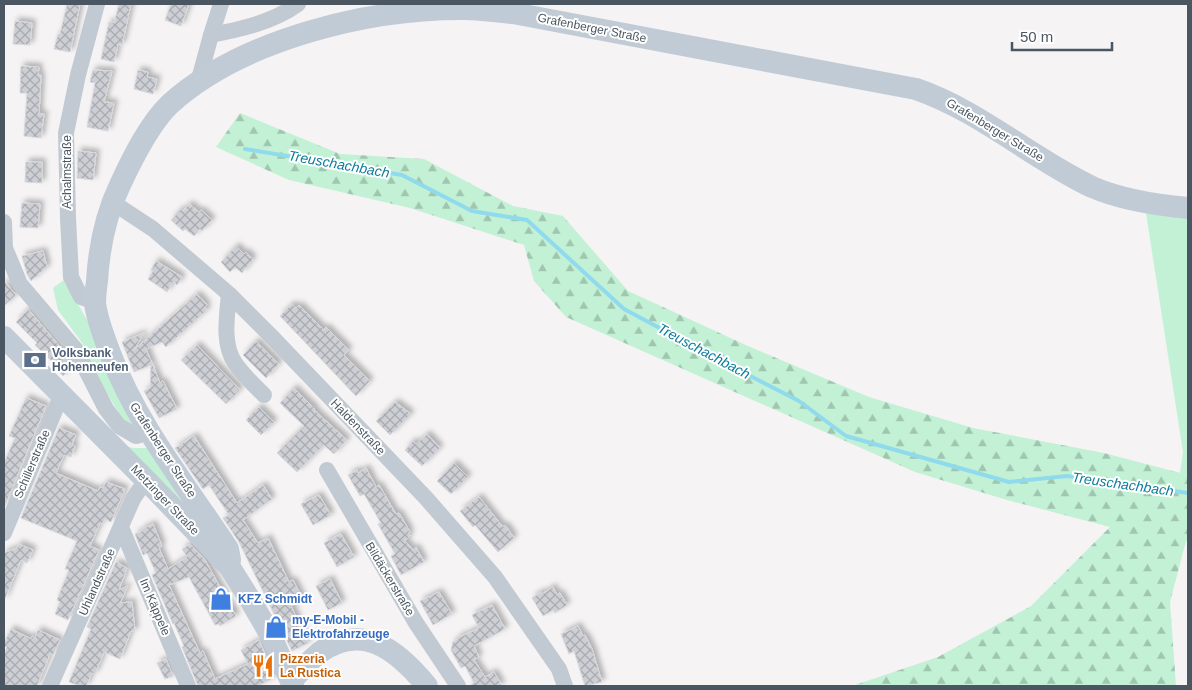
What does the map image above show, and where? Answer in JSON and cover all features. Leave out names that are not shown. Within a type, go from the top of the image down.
[{"type":"street","name":"Achalmstraße","points":[[95,302],[81,297],[71,277],[66,134],[78,75],[97,4]]},
{"type":"street","points":[[198,82],[222,4]]},
{"type":"street","points":[[212,34],[243,29],[298,4]]},
{"type":"street","name":"Grafenberger Straße","points":[[229,566],[228,549],[136,412],[116,370],[103,335],[95,302],[97,266],[102,232],[112,202],[128,167],[148,133],[169,106],[198,82],[238,59],[275,42],[377,16],[422,10],[467,9],[513,14],[916,89],[939,97],[969,112],[1059,169],[1094,188],[1158,205],[1188,208]]},
{"type":"street","name":"Haldenstraße","points":[[112,202],[153,229],[229,294],[426,498],[495,577],[559,669],[566,686]]},
{"type":"street","points":[[4,222],[5,248],[20,284],[76,350],[106,409],[119,426],[136,436],[150,432]]},
{"type":"street","points":[[229,294],[226,326],[229,349],[234,362],[264,395]]},
{"type":"street","name":"Metzinger Straße","points":[[4,337],[229,566],[270,634],[288,684]]},
{"type":"street","name":"Schillerstraße","points":[[4,533],[61,396]]},
{"type":"street","name":"Bildäckerstraße","points":[[327,470],[416,623],[458,686]]},
{"type":"street","name":"Uhlandstraße","points":[[50,686],[121,527],[132,498],[146,480]]},
{"type":"street","name":"Im Käppele","points":[[121,527],[188,686]]},
{"type":"street","points":[[288,684],[317,654],[330,646],[348,639],[365,639],[378,643],[393,653],[414,671],[427,686]]},
{"type":"green space","points":[[240,113],[340,154],[424,159],[513,206],[563,216],[628,291],[748,346],[869,397],[973,428],[1104,453],[1188,475],[1188,541],[1186,541],[1170,602],[1176,686],[852,686],[938,657],[1031,606],[1110,527],[1007,500],[915,472],[566,317],[534,281],[524,245],[410,208],[289,180],[216,147]]},
{"type":"green space","points":[[1146,213],[1188,215],[1188,475],[1180,473],[1183,452]]},
{"type":"green space","points":[[64,280],[94,332],[133,426],[122,419],[89,362],[85,347],[58,310],[53,288]]},
{"type":"green space","points":[[126,446],[149,448],[212,538]]},
{"type":"building","points":[[67,4],[80,4],[70,52],[54,49],[58,34],[60,34]]},
{"type":"building","points":[[119,4],[131,4],[122,45],[118,44],[114,62],[101,59],[109,22],[114,23]]},
{"type":"building","points":[[171,4],[189,4],[181,26],[165,20]]},
{"type":"building","points":[[15,21],[32,23],[30,45],[13,44]]},
{"type":"building","points":[[21,66],[39,67],[38,75],[41,75],[39,114],[44,114],[41,138],[24,136],[27,93],[20,93]]},
{"type":"building","points":[[93,70],[112,71],[104,102],[114,103],[108,131],[87,127],[95,83],[90,82]]},
{"type":"building","points":[[138,70],[148,72],[147,77],[157,79],[153,94],[134,89]]},
{"type":"building","points":[[78,151],[96,153],[93,180],[77,178]]},
{"type":"building","points":[[26,162],[42,162],[42,183],[25,182]]},
{"type":"building","points":[[22,203],[40,204],[38,228],[20,227]]},
{"type":"building","points":[[189,204],[199,212],[201,210],[212,220],[202,231],[200,229],[194,236],[185,229],[183,231],[171,220],[181,209],[183,211]]},
{"type":"building","points":[[236,246],[253,259],[242,273],[235,267],[230,272],[221,262]]},
{"type":"building","points":[[43,251],[47,267],[31,281],[22,256]]},
{"type":"building","points":[[156,261],[182,277],[177,285],[173,282],[167,292],[148,279]]},
{"type":"building","points":[[4,281],[16,295],[4,306]]},
{"type":"building","points":[[197,294],[207,305],[205,307],[207,310],[166,347],[162,342],[146,349],[160,383],[163,381],[177,409],[159,418],[144,391],[150,388],[151,365],[134,372],[122,342],[144,333],[134,350]]},
{"type":"building","points":[[292,304],[296,308],[299,305],[324,330],[326,327],[349,350],[344,355],[370,381],[356,396],[280,316]]},
{"type":"building","points":[[28,309],[68,356],[73,366],[63,376],[57,370],[57,366],[35,345],[37,343],[16,322]]},
{"type":"building","points":[[256,341],[279,364],[266,378],[243,355]]},
{"type":"building","points":[[197,345],[240,390],[226,404],[181,360]]},
{"type":"building","points":[[294,388],[314,410],[347,440],[334,454],[324,445],[297,472],[277,453],[304,426],[280,403]]},
{"type":"building","points":[[26,398],[46,406],[4,508],[4,463],[15,438],[9,436]]},
{"type":"building","points":[[395,402],[411,414],[390,435],[376,421]]},
{"type":"building","points":[[259,407],[274,422],[261,435],[246,420]]},
{"type":"building","points":[[59,428],[76,435],[72,444],[75,446],[71,457],[64,455],[56,473],[98,491],[100,487],[103,488],[106,482],[125,489],[111,522],[105,519],[102,524],[100,523],[90,546],[99,550],[68,620],[55,614],[60,602],[57,600],[69,570],[65,569],[77,541],[21,518]]},
{"type":"building","points":[[427,434],[440,448],[422,466],[405,450],[413,441],[416,444]]},
{"type":"building","points":[[194,436],[237,503],[263,485],[272,499],[243,520],[258,543],[268,538],[289,582],[293,580],[303,600],[291,606],[308,643],[292,651],[239,542],[223,518],[229,515],[209,485],[203,489],[175,448]]},
{"type":"building","points":[[454,463],[468,477],[451,494],[437,481]]},
{"type":"building","points":[[366,468],[376,487],[379,485],[396,514],[399,513],[410,532],[408,533],[410,536],[405,541],[413,550],[416,547],[424,562],[401,575],[391,556],[395,554],[378,524],[381,523],[364,494],[360,496],[348,475],[357,470],[358,473]]},
{"type":"building","points":[[319,495],[331,515],[313,525],[301,504]]},
{"type":"building","points":[[479,497],[502,526],[506,526],[514,538],[498,552],[460,511]]},
{"type":"building","points":[[153,524],[162,546],[159,548],[168,569],[187,557],[182,549],[190,544],[205,560],[236,616],[220,626],[219,624],[215,625],[189,577],[169,585],[200,653],[203,651],[215,679],[248,664],[241,650],[259,640],[275,677],[258,686],[198,686],[182,647],[184,646],[152,575],[156,573],[147,553],[143,555],[135,534]]},
{"type":"building","points":[[341,534],[354,557],[337,567],[324,543]]},
{"type":"building","points":[[19,544],[33,550],[27,563],[21,560],[4,601],[4,553],[17,548]]},
{"type":"building","points":[[116,562],[127,568],[119,590],[128,586],[120,603],[132,602],[135,631],[131,631],[120,659],[104,652],[95,674],[92,673],[86,686],[80,686],[69,682],[91,629],[87,627]]},
{"type":"building","points":[[330,579],[342,603],[328,610],[316,586]]},
{"type":"building","points":[[553,587],[557,595],[560,593],[567,605],[555,613],[553,610],[543,616],[532,598]]},
{"type":"building","points":[[439,592],[452,614],[433,625],[420,601]]},
{"type":"building","points":[[492,605],[505,629],[474,646],[479,657],[474,660],[485,677],[494,672],[502,686],[469,686],[474,683],[465,666],[461,668],[451,650],[453,642],[459,636],[479,628],[472,615]]},
{"type":"building","points":[[578,626],[592,649],[602,682],[585,686],[574,651],[569,654],[561,634]]},
{"type":"building","points":[[11,629],[31,639],[32,636],[35,638],[38,630],[60,640],[53,655],[50,654],[37,686],[4,686],[4,655],[7,647],[4,646],[4,643]]},
{"type":"building","points":[[166,659],[173,676],[165,679],[157,663]]},
{"type":"waterway","name":"Treuschachbach","points":[[245,149],[402,175],[472,211],[527,220],[624,309],[799,401],[846,436],[1009,482],[1067,476],[1188,493]]},
{"type":"place","name":"Volksbank Hohenneufen","points":[[35,360]]},
{"type":"place","name":"KFZ Schmidt","points":[[221,599]]},
{"type":"place","name":"my-E-Mobil - Elektrofahrzeuge","points":[[276,627]]},
{"type":"place","name":"Pizzeria La Rustica","points":[[263,666]]}]
